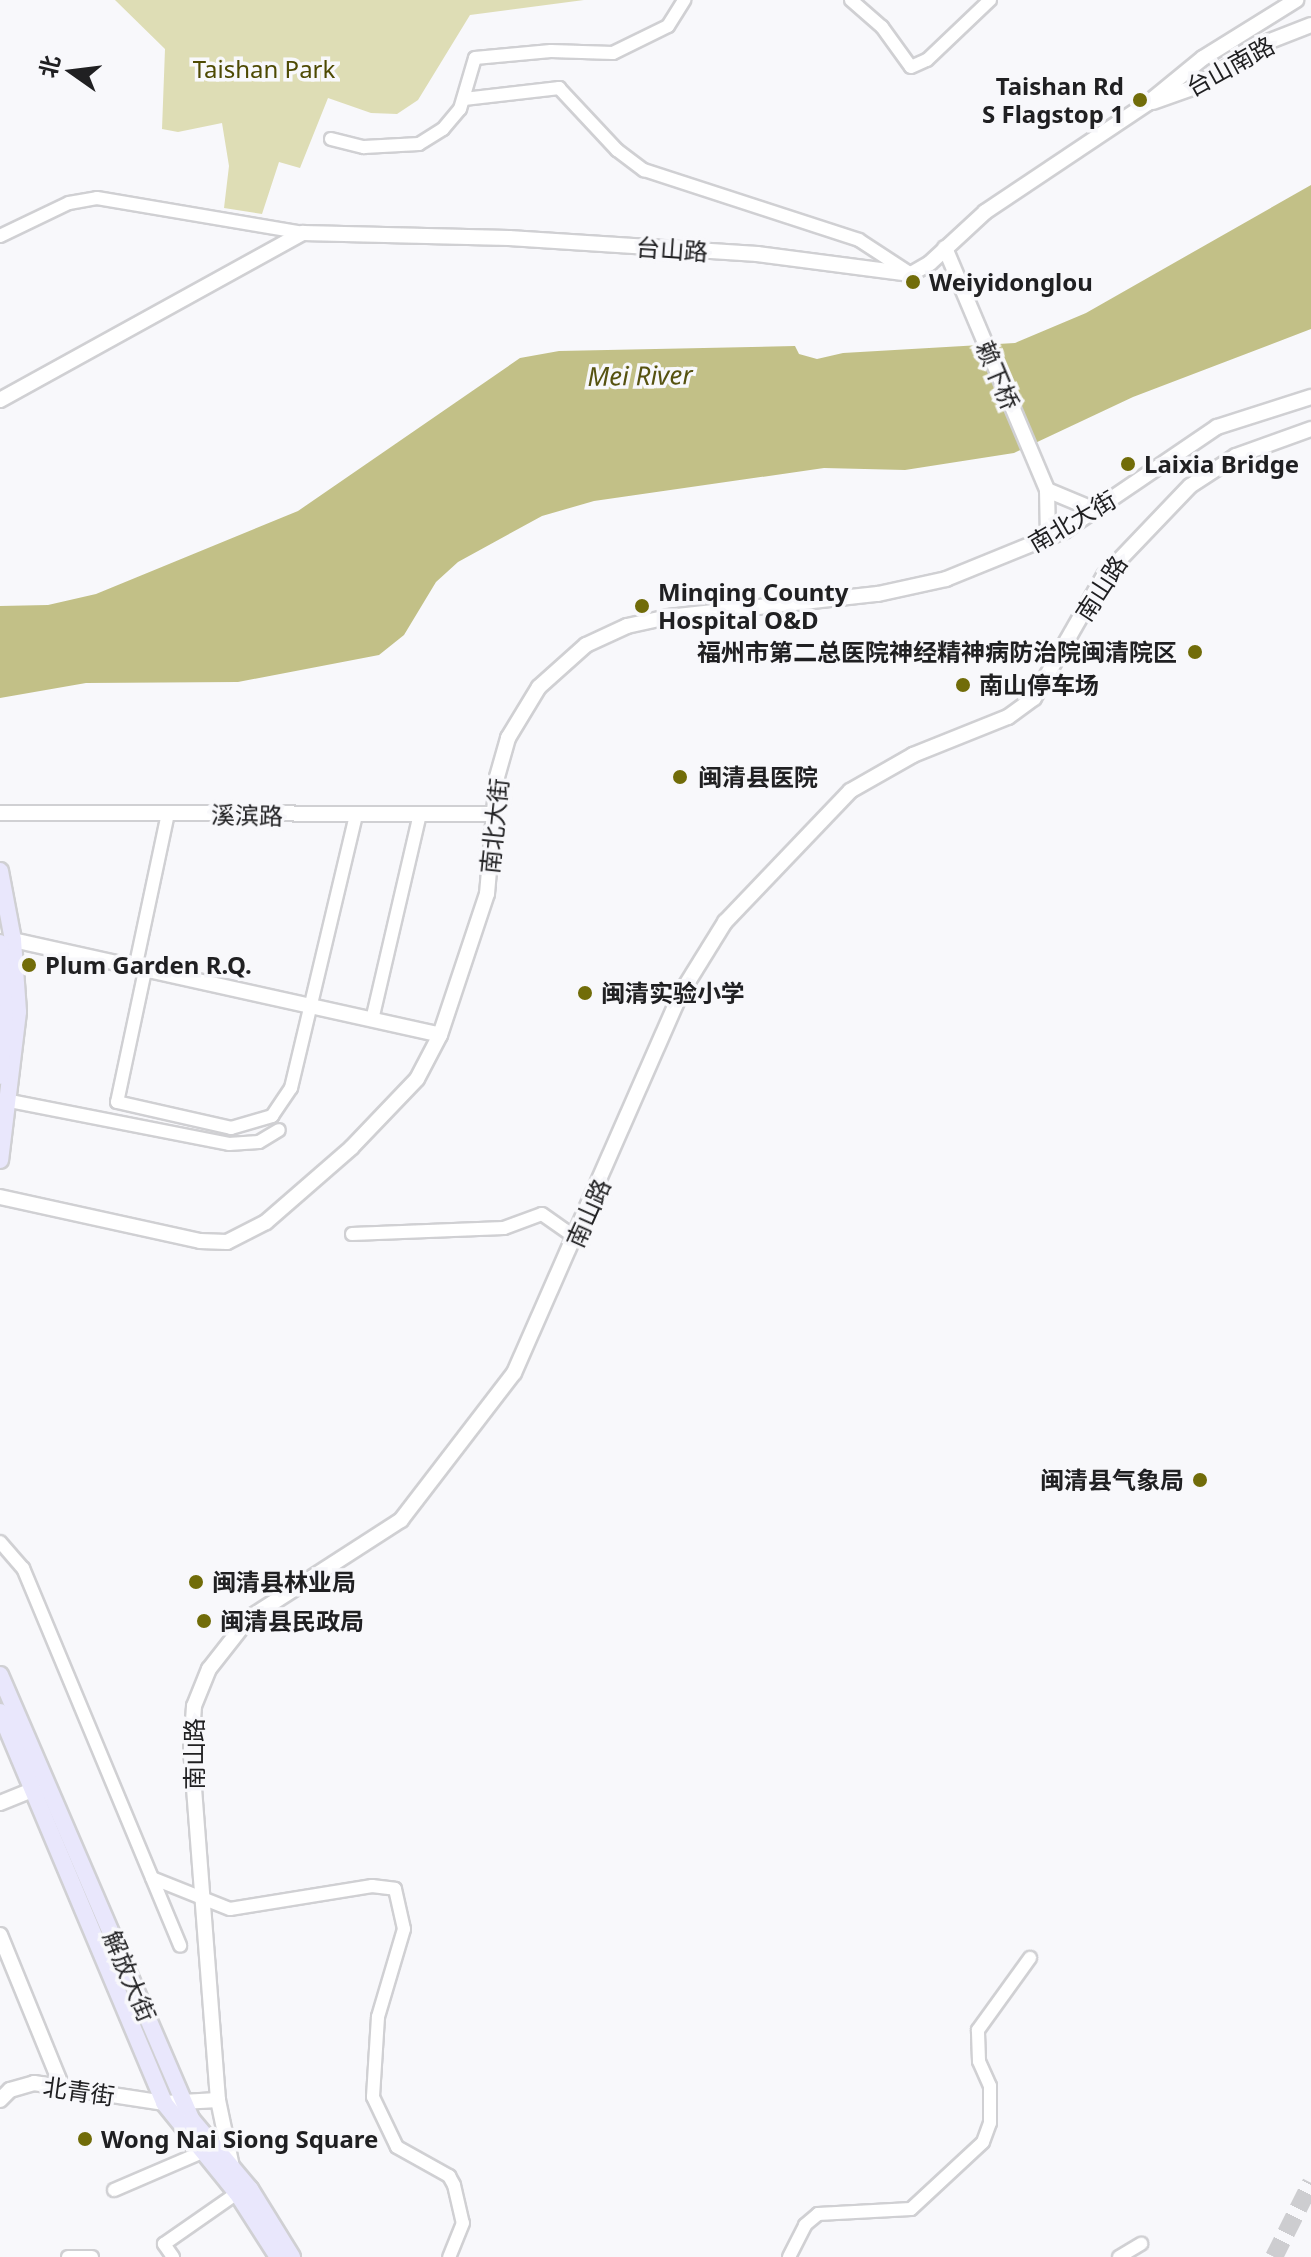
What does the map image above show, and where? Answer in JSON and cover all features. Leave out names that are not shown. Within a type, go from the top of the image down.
[{"type":"main road","points":[[0,871],[18,1012],[10,1101],[0,1160]]},
{"type":"main road","points":[[0,1076],[7,942]]},
{"type":"main road","name":"解放大街","points":[[0,1675],[198,2132],[232,2167],[292,2257]]},
{"type":"main road","name":"解放大街","points":[[0,1712],[35,1789],[164,2103],[200,2153],[237,2193],[278,2257]]},
{"type":"street","points":[[331,139],[364,147],[419,144],[443,129],[464,99],[475,58],[551,51],[613,53],[668,26],[684,0]]},
{"type":"street","points":[[851,0],[882,27],[911,67],[927,60],[990,0]]},
{"type":"street","points":[[464,99],[559,88],[617,150],[644,170],[859,240],[911,274],[985,212],[1148,103],[1203,58],[1296,0]]},
{"type":"street","name":"台山南路","points":[[1148,103],[1185,92],[1270,41],[1311,25]]},
{"type":"street","points":[[0,236],[69,203],[97,198],[303,233]]},
{"type":"street","points":[[0,400],[303,233]]},
{"type":"street","name":"台山路","points":[[303,233],[725,252],[911,274]]},
{"type":"street","name":"赖下桥","points":[[945,248],[1044,484]]},
{"type":"street","name":"南北大街","points":[[0,1197],[213,1243],[239,1239],[266,1222],[387,1113],[417,1079],[440,1035],[481,920],[502,760],[522,712],[563,663],[605,634],[668,617],[920,587],[1048,539],[1217,427],[1311,397]]},
{"type":"street","name":"南山路","points":[[232,2167],[218,2100],[198,1898],[191,1727],[196,1696],[209,1669],[249,1618],[381,1535],[408,1511],[519,1365],[681,993],[706,948],[739,907],[850,791],[913,755],[1008,717],[1034,698],[1113,564],[1190,486],[1236,456],[1311,429]]},
{"type":"street","points":[[1044,484],[1095,510]]},
{"type":"street","points":[[1044,484],[1048,539]]},
{"type":"street","name":"溪滨路","points":[[0,813],[494,814]]},
{"type":"street","points":[[168,814],[117,1102],[218,1127],[252,1125],[282,1107],[311,1005],[356,815]]},
{"type":"street","points":[[372,1020],[420,814]]},
{"type":"street","points":[[7,942],[141,965],[440,1035]]},
{"type":"street","points":[[10,1101],[229,1144],[259,1142],[279,1130]]},
{"type":"street","points":[[352,1234],[504,1228],[542,1214],[576,1238]]},
{"type":"street","points":[[0,1542],[23,1568],[180,1946]]},
{"type":"street","points":[[0,1803],[35,1789]]},
{"type":"street","points":[[152,1878],[230,1909],[372,1886],[395,1889],[404,1929],[378,2017],[373,2097],[397,2147],[449,2176],[454,2185],[463,2223],[449,2257]]},
{"type":"street","points":[[0,1935],[62,2087]]},
{"type":"street","points":[[789,2257],[805,2225],[818,2214],[911,2209],[983,2142],[990,2123],[990,2086],[979,2061],[978,2030],[1030,1958]]},
{"type":"street","name":"北青街","points":[[0,2100],[20,2085],[62,2087],[164,2103],[218,2100]]},
{"type":"street","points":[[114,2190],[200,2153]]},
{"type":"street","points":[[173,2257],[164,2244],[237,2193]]},
{"type":"street","points":[[1119,2257],[1141,2244]]},
{"type":"street","points":[[68,2257],[92,2257]]},
{"type":"green space","name":"Taishan Park","points":[[115,0],[584,0],[470,15],[418,100],[397,114],[371,113],[328,98],[300,168],[279,162],[262,214],[224,208],[229,166],[222,123],[178,132],[162,129],[165,49]]},
{"type":"water","name":"Mei River","points":[[1311,185],[1311,329],[1133,397],[1014,453],[905,470],[824,468],[594,501],[542,516],[458,562],[436,582],[404,635],[379,655],[238,682],[86,683],[0,698],[0,606],[48,605],[96,594],[298,511],[520,358],[559,351],[795,346],[799,354],[817,359],[843,353],[1015,343],[1086,313]]},
{"type":"tunnel","points":[[1274,2257],[1311,2183]]},
{"type":"place","name":"Taishan Rd S Flagstop 1","points":[[1140,100]]},
{"type":"place","name":"Weiyidonglou","points":[[913,282]]},
{"type":"place","name":"Laixia Bridge","points":[[1128,464]]},
{"type":"place","name":"Minqing County Hospital O&D","points":[[642,606]]},
{"type":"place","name":"福州市第二总医院神经精神病防治院闽清院区","points":[[1195,652]]},
{"type":"place","name":"南山停车场","points":[[963,685]]},
{"type":"place","name":"闽清县医院","points":[[680,777]]},
{"type":"place","name":"Plum Garden R.Q.","points":[[29,965]]},
{"type":"place","name":"闽清实验小学","points":[[585,993]]},
{"type":"place","name":"闽清县气象局","points":[[1200,1480]]},
{"type":"place","name":"闽清县林业局","points":[[196,1582]]},
{"type":"place","name":"闽清县民政局","points":[[204,1621]]},
{"type":"place","name":"Wong Nai Siong Square","points":[[85,2139]]}]
